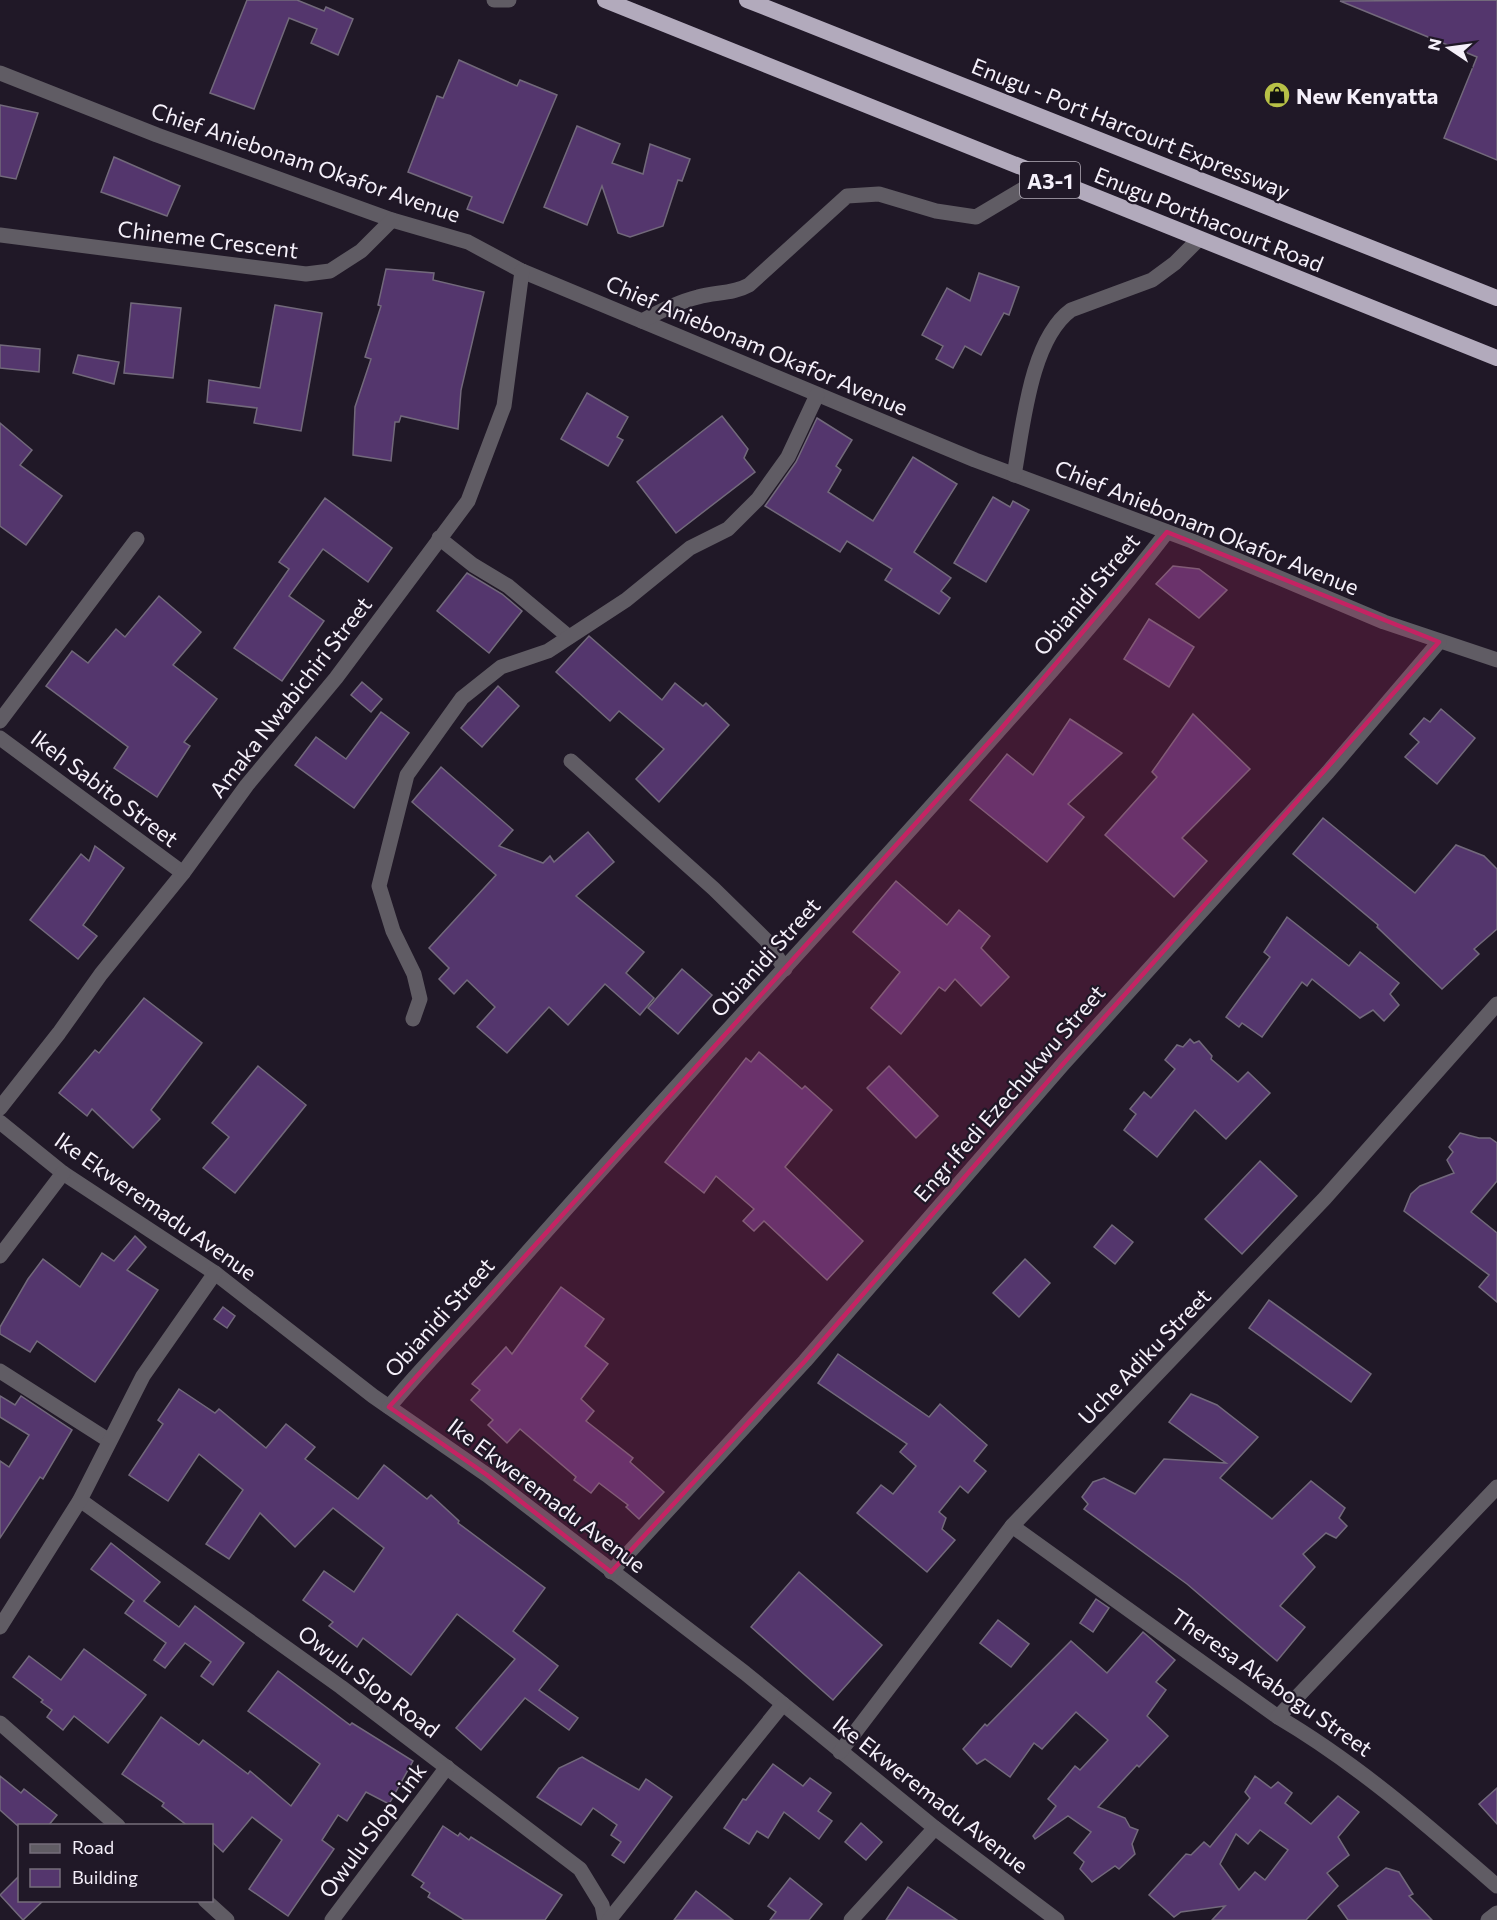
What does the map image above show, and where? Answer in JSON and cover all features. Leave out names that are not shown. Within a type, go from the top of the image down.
[{"type":"highway","name":"Enugu Porthacourt Road","points":[[604,0],[1497,358]]},
{"type":"highway","name":"Enugu - Port Harcourt Expressway","points":[[747,0],[1497,298]]},
{"type":"street","points":[[494,0],[508,0]]},
{"type":"street","name":"Chief Aniebonam Okafor Avenue","points":[[0,73],[157,135],[392,220],[468,242],[522,271],[817,395],[1014,475],[1167,532],[1439,642],[1497,660]]},
{"type":"street","points":[[642,321],[664,309],[700,296],[741,290],[847,196],[879,194],[936,211],[976,218],[1043,177]]},
{"type":"street","name":"Chineme Crescent","points":[[0,235],[306,274],[330,271],[361,251],[392,220]]},
{"type":"street","points":[[1014,475],[1035,369],[1061,319],[1071,310],[1152,280],[1175,263],[1199,239]]},
{"type":"street","name":"Amaka Nwabichiri Street","points":[[0,1108],[59,1033],[101,974],[183,873],[248,785],[336,678],[468,501],[504,406],[522,271]]},
{"type":"street","points":[[413,1019],[420,999],[414,974],[393,931],[379,886],[407,775],[462,698],[501,667],[548,651],[626,600],[690,548],[728,530],[758,499],[788,457],[817,395]]},
{"type":"street","name":"Obianidi Street","points":[[389,1407],[605,1164],[785,969],[1117,596],[1167,532]]},
{"type":"street","points":[[440,538],[473,565],[508,586],[569,637]]},
{"type":"street","points":[[0,721],[137,539]]},
{"type":"street","name":"Engr.Ifedi Ezechukwu Street","points":[[611,1572],[805,1361],[1063,1064],[1335,763],[1439,642]]},
{"type":"street","name":"Ikeh Sabito Street","points":[[0,738],[183,873]]},
{"type":"street","points":[[571,760],[714,889],[766,940],[785,969]]},
{"type":"street","name":"Uche Adiku Street","points":[[840,1752],[1012,1526],[1325,1198],[1497,1004]]},
{"type":"street","name":"Ike Ekweremadu Avenue","points":[[0,1122],[63,1173],[215,1273],[389,1407],[487,1475],[783,1704],[935,1828],[1057,1920]]},
{"type":"street","points":[[0,1256],[63,1173]]},
{"type":"street","points":[[0,1627],[80,1500],[108,1440],[143,1376],[215,1273]]},
{"type":"street","points":[[0,1371],[108,1440]]},
{"type":"street","points":[[1278,1717],[1497,1487]]},
{"type":"street","name":"Owulu Slop Road","points":[[80,1500],[341,1687],[579,1869],[602,1905],[605,1920]]},
{"type":"street","name":"Theresa Akabogu Street","points":[[1012,1526],[1278,1717],[1318,1741],[1363,1774],[1497,1886]]},
{"type":"street","points":[[609,1920],[783,1704]]},
{"type":"street","points":[[0,1723],[116,1824]]},
{"type":"street","name":"Owulu Slop Link","points":[[332,1920],[447,1767]]},
{"type":"street","points":[[851,1920],[935,1828]]},
{"type":"street","points":[[207,1902],[227,1920]]},
{"type":"street","points":[[1488,1920],[1497,1913]]},
{"type":"highlighted area","points":[[1167,532],[1439,642],[1063,1064],[805,1361],[611,1572],[487,1475],[389,1407],[1000,730]]},
{"type":"building","points":[[247,0],[297,0],[324,11],[326,7],[353,19],[338,55],[311,43],[317,29],[289,18],[254,109],[210,93]]},
{"type":"building","points":[[1497,0],[1497,160],[1444,138],[1477,57],[1340,1]]},
{"type":"building","points":[[459,60],[517,86],[520,80],[557,95],[503,223],[467,209],[472,197],[408,172],[437,96],[443,98]]},
{"type":"building","points":[[0,105],[38,113],[16,179],[0,176]]},
{"type":"building","points":[[577,126],[620,144],[612,163],[643,174],[650,144],[690,159],[682,181],[678,180],[663,226],[630,237],[618,233],[602,186],[587,225],[544,207]]},
{"type":"building","points":[[114,157],[180,186],[167,216],[101,192]]},
{"type":"building","points":[[386,269],[434,273],[433,280],[484,292],[461,390],[458,429],[401,416],[399,422],[395,422],[391,461],[353,455],[355,407],[371,359],[365,357],[381,306],[378,305]]},
{"type":"building","points":[[979,273],[1019,287],[1009,315],[1004,313],[981,355],[965,346],[953,368],[936,359],[943,346],[922,335],[947,288],[970,301]]},
{"type":"building","points":[[131,303],[181,308],[173,378],[124,373]]},
{"type":"building","points":[[275,305],[322,313],[301,431],[254,423],[257,408],[207,402],[209,380],[260,388]]},
{"type":"building","points":[[0,345],[40,349],[39,372],[0,368]]},
{"type":"building","points":[[78,355],[119,362],[114,384],[73,373]]},
{"type":"building","points":[[587,393],[628,417],[617,437],[623,440],[608,466],[561,439]]},
{"type":"building","points":[[722,416],[748,449],[744,458],[755,472],[676,533],[637,482]]},
{"type":"building","points":[[817,418],[852,440],[836,466],[841,470],[828,492],[873,521],[913,457],[957,484],[914,552],[951,578],[941,591],[950,598],[939,614],[885,580],[892,569],[847,541],[840,552],[765,506],[796,462]]},
{"type":"building","points":[[0,423],[32,450],[20,465],[62,496],[26,545],[0,526]]},
{"type":"building","points":[[993,497],[1010,507],[1013,501],[1029,510],[986,582],[954,563]]},
{"type":"building","points":[[325,498],[392,548],[368,582],[323,549],[289,596],[324,621],[282,681],[234,648],[289,569],[279,562]]},
{"type":"building","points":[[1173,566],[1199,569],[1227,590],[1199,618],[1156,584]]},
{"type":"building","points":[[467,573],[502,594],[522,611],[489,653],[437,611]]},
{"type":"building","points":[[159,596],[201,632],[173,665],[217,699],[184,742],[190,746],[157,797],[114,768],[128,747],[46,686],[72,651],[88,663],[116,629],[125,637]]},
{"type":"building","points":[[1149,619],[1194,647],[1169,687],[1124,659]]},
{"type":"building","points":[[589,636],[662,700],[675,683],[703,706],[706,703],[729,725],[659,802],[636,779],[664,749],[619,711],[610,721],[556,672]]},
{"type":"building","points":[[362,682],[382,699],[371,712],[351,695]]},
{"type":"building","points":[[498,686],[519,706],[482,747],[461,728]]},
{"type":"building","points":[[1441,709],[1475,738],[1437,784],[1405,757],[1419,742],[1410,734],[1424,718],[1430,722]]},
{"type":"building","points":[[381,712],[409,733],[354,808],[295,765],[316,737],[346,759]]},
{"type":"building","points":[[1193,714],[1250,769],[1182,838],[1207,861],[1174,897],[1105,835],[1157,777],[1152,772]]},
{"type":"building","points":[[1070,719],[1122,753],[1068,804],[1084,817],[1047,862],[970,800],[1007,754],[1033,775]]},
{"type":"building","points":[[441,767],[513,830],[499,846],[543,863],[550,856],[554,862],[588,832],[614,862],[576,896],[644,952],[626,973],[654,998],[640,1015],[605,984],[568,1025],[549,1007],[507,1053],[477,1027],[495,1007],[467,980],[454,994],[439,979],[449,968],[429,948],[496,875],[412,802]]},
{"type":"building","points":[[1323,818],[1415,893],[1456,845],[1484,856],[1497,869],[1497,929],[1474,949],[1479,954],[1442,989],[1377,927],[1378,925],[1293,854]]},
{"type":"building","points":[[95,846],[124,868],[83,925],[97,936],[78,959],[30,920],[81,854],[89,861]]},
{"type":"building","points":[[896,881],[947,925],[959,910],[990,936],[981,948],[1009,977],[981,1006],[955,979],[945,991],[939,987],[901,1034],[871,1008],[900,972],[853,932]]},
{"type":"building","points":[[1287,917],[1349,966],[1360,952],[1399,983],[1390,994],[1399,1005],[1384,1021],[1373,1010],[1360,1018],[1312,979],[1307,986],[1302,982],[1262,1037],[1242,1023],[1239,1027],[1226,1017],[1270,957],[1264,952]]},
{"type":"building","points":[[682,969],[712,995],[678,1034],[648,1008]]},
{"type":"building","points":[[144,998],[202,1043],[151,1110],[160,1119],[133,1148],[92,1109],[87,1116],[59,1093],[95,1050],[99,1053]]},
{"type":"building","points":[[1190,1039],[1194,1043],[1199,1041],[1212,1056],[1211,1059],[1238,1082],[1248,1072],[1270,1093],[1226,1139],[1195,1110],[1157,1157],[1124,1130],[1136,1114],[1130,1109],[1144,1092],[1151,1098],[1175,1069],[1165,1060],[1177,1045],[1183,1047]]},
{"type":"building","points":[[759,1052],[802,1089],[805,1086],[832,1110],[785,1167],[863,1241],[827,1280],[764,1221],[754,1231],[743,1221],[754,1209],[716,1176],[704,1193],[665,1162],[746,1058],[751,1062]]},
{"type":"building","points":[[258,1066],[306,1105],[235,1193],[203,1168],[229,1137],[212,1123]]},
{"type":"building","points":[[889,1066],[938,1116],[916,1138],[867,1088]]},
{"type":"building","points":[[1460,1133],[1479,1138],[1490,1138],[1497,1143],[1497,1181],[1471,1212],[1497,1233],[1497,1302],[1479,1287],[1489,1275],[1404,1211],[1411,1194],[1420,1186],[1454,1173],[1447,1160],[1453,1152],[1449,1147]]},
{"type":"building","points":[[1260,1161],[1297,1196],[1242,1254],[1205,1219]]},
{"type":"building","points":[[1112,1225],[1133,1242],[1115,1264],[1094,1247]]},
{"type":"building","points":[[135,1236],[146,1247],[127,1270],[158,1290],[95,1382],[37,1341],[30,1352],[0,1334],[0,1327],[28,1279],[43,1259],[80,1287],[102,1253],[114,1261]]},
{"type":"building","points":[[1025,1259],[1050,1283],[1019,1317],[993,1293]]},
{"type":"building","points":[[561,1287],[604,1319],[585,1346],[608,1364],[581,1399],[594,1411],[586,1421],[633,1458],[630,1462],[664,1492],[639,1519],[626,1507],[628,1505],[599,1483],[591,1493],[574,1480],[576,1477],[520,1429],[507,1443],[488,1425],[493,1420],[471,1400],[480,1390],[472,1384],[506,1347],[512,1354]]},
{"type":"building","points":[[1269,1300],[1371,1374],[1351,1402],[1249,1328]]},
{"type":"building","points":[[223,1307],[235,1316],[227,1328],[214,1319]]},
{"type":"building","points":[[838,1354],[929,1417],[940,1404],[987,1445],[974,1461],[986,1471],[968,1493],[960,1486],[939,1512],[946,1518],[942,1529],[955,1540],[927,1572],[857,1513],[881,1485],[893,1494],[916,1466],[900,1452],[907,1444],[818,1383]]},
{"type":"building","points":[[179,1389],[215,1413],[219,1409],[266,1448],[286,1424],[315,1447],[305,1459],[358,1499],[384,1465],[427,1499],[431,1495],[459,1521],[458,1523],[545,1588],[513,1631],[558,1666],[539,1690],[578,1718],[569,1730],[525,1698],[481,1750],[456,1728],[515,1659],[457,1614],[411,1675],[363,1638],[357,1647],[329,1626],[333,1622],[303,1600],[324,1571],[354,1592],[384,1548],[333,1508],[295,1547],[260,1513],[229,1559],[206,1544],[243,1490],[199,1454],[168,1501],[129,1475],[163,1424],[158,1420]]},
{"type":"building","points":[[1191,1394],[1217,1405],[1258,1437],[1220,1478],[1272,1519],[1311,1481],[1345,1508],[1339,1518],[1347,1526],[1336,1538],[1326,1533],[1303,1554],[1315,1567],[1280,1606],[1305,1627],[1277,1661],[1187,1584],[1084,1509],[1088,1504],[1082,1497],[1093,1482],[1104,1478],[1135,1494],[1164,1459],[1226,1463],[1169,1422]]},
{"type":"building","points":[[0,1396],[15,1405],[21,1396],[72,1430],[43,1479],[40,1477],[0,1538],[0,1461],[9,1467],[29,1435],[0,1417]]},
{"type":"building","points":[[111,1543],[160,1582],[144,1601],[179,1627],[195,1606],[244,1643],[213,1685],[201,1676],[211,1662],[185,1643],[165,1668],[154,1660],[166,1643],[125,1613],[134,1601],[91,1569]]},
{"type":"building","points":[[799,1572],[882,1645],[833,1700],[751,1627]]},
{"type":"building","points":[[1096,1599],[1109,1608],[1093,1632],[1080,1623]]},
{"type":"building","points":[[998,1620],[1029,1644],[1011,1667],[980,1643]]},
{"type":"building","points":[[1143,1632],[1175,1660],[1156,1682],[1166,1690],[1147,1716],[1168,1736],[1098,1807],[1125,1818],[1130,1827],[1138,1830],[1132,1844],[1135,1854],[1119,1869],[1115,1866],[1092,1882],[1080,1869],[1084,1862],[1074,1853],[1091,1832],[1068,1816],[1035,1839],[1033,1836],[1056,1806],[1048,1799],[1075,1766],[1080,1770],[1108,1740],[1076,1712],[1042,1749],[1034,1743],[1010,1777],[985,1759],[977,1764],[963,1749],[985,1724],[987,1726],[1071,1641],[1107,1673]]},
{"type":"building","points":[[84,1649],[146,1695],[108,1743],[74,1716],[63,1730],[47,1717],[52,1710],[41,1702],[43,1700],[13,1677],[29,1656],[61,1680]]},
{"type":"building","points":[[278,1671],[350,1725],[352,1723],[413,1761],[389,1804],[366,1792],[347,1821],[338,1815],[322,1840],[334,1849],[288,1916],[249,1889],[282,1840],[252,1817],[223,1852],[213,1843],[213,1824],[185,1824],[162,1806],[164,1803],[122,1774],[161,1717],[199,1745],[203,1740],[248,1774],[250,1771],[291,1806],[320,1764],[248,1711]]},
{"type":"building","points":[[582,1757],[639,1790],[646,1779],[672,1797],[624,1863],[612,1855],[621,1842],[611,1835],[617,1825],[593,1808],[581,1825],[537,1797],[559,1768]]},
{"type":"building","points":[[773,1764],[803,1786],[810,1778],[831,1793],[818,1811],[832,1821],[819,1839],[784,1812],[768,1838],[757,1831],[749,1844],[724,1828],[743,1799],[746,1800]]},
{"type":"building","points":[[0,1776],[21,1793],[24,1789],[57,1815],[50,1824],[18,1824],[18,1826],[0,1810]]},
{"type":"building","points":[[1255,1776],[1271,1788],[1278,1782],[1292,1793],[1285,1803],[1311,1824],[1338,1796],[1359,1812],[1338,1837],[1349,1855],[1327,1873],[1338,1886],[1306,1920],[1212,1920],[1225,1906],[1181,1912],[1174,1917],[1149,1895],[1186,1854],[1191,1855],[1204,1842],[1210,1847],[1250,1798],[1245,1792]],"holes":[[[1260,1830],[1288,1850],[1265,1880],[1255,1872],[1239,1890],[1220,1864],[1236,1834],[1248,1844]]]},
{"type":"building","points":[[1497,1788],[1497,1824],[1479,1804]]},
{"type":"building","points":[[861,1823],[882,1842],[866,1860],[845,1842]]},
{"type":"building","points":[[443,1826],[458,1836],[460,1833],[469,1840],[471,1837],[562,1895],[545,1920],[464,1920],[428,1897],[430,1893],[421,1887],[424,1883],[412,1875]]},
{"type":"building","points":[[1386,1868],[1399,1872],[1413,1894],[1409,1896],[1432,1920],[1348,1920],[1338,1906]]},
{"type":"building","points":[[18,1877],[18,1902],[42,1902],[23,1920],[0,1895]]},
{"type":"building","points":[[790,1878],[822,1904],[809,1920],[770,1920],[776,1912],[768,1906]]},
{"type":"building","points":[[908,1887],[957,1920],[886,1920]]},
{"type":"building","points":[[696,1891],[733,1920],[674,1920]]},
{"type":"place","name":"New Kenyatta","points":[[1277,95]]}]
